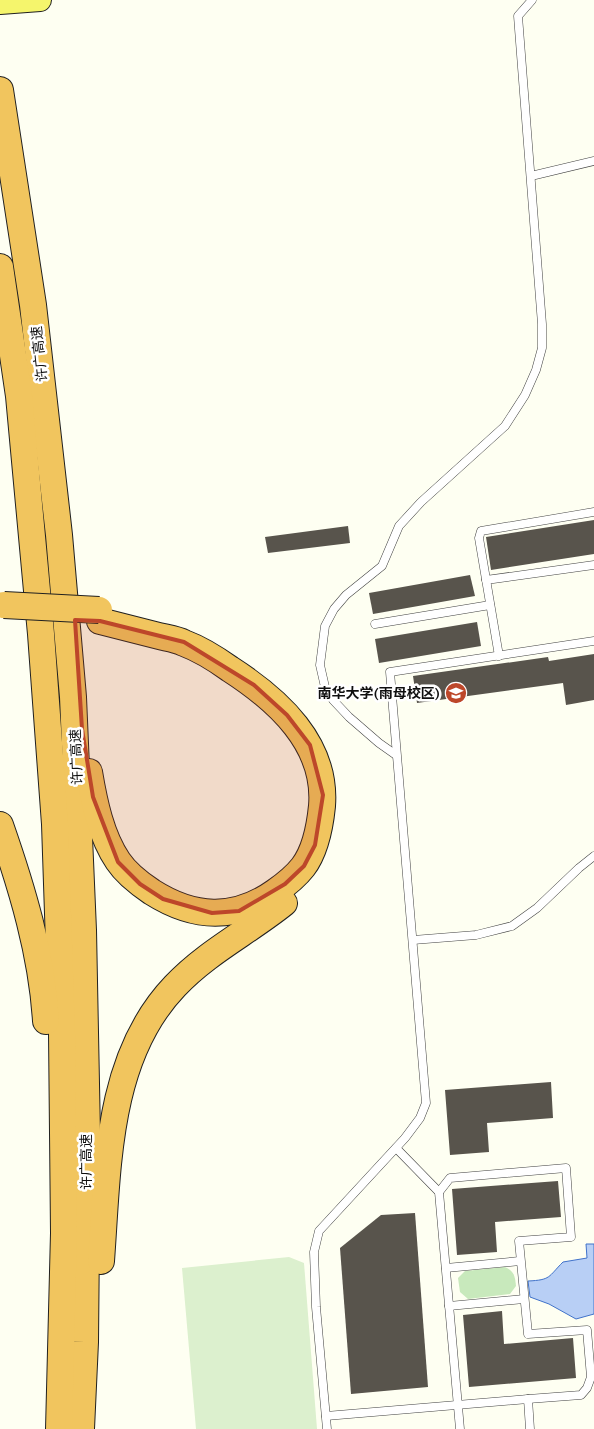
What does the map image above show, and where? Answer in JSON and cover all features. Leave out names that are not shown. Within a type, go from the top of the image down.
[{"type":"highway","name":"许广高速","points":[[0,90],[37,338],[59,534],[74,697],[83,930],[87,1135],[85,1342],[66,1429]]},
{"type":"highway","name":"许广高速","points":[[0,267],[20,406],[41,634],[55,824],[62,1033],[66,1429]]},
{"type":"highway","points":[[37,338],[51,393],[62,468],[74,598],[82,729],[93,797],[104,833],[118,862],[140,884],[162,899],[186,908],[212,913],[239,911],[262,900],[285,884],[304,866],[314,845],[321,822],[323,795],[319,768],[310,745],[287,715],[254,685],[218,660],[184,642],[99,616]]},
{"type":"highway","points":[[2,611],[99,616],[171,626],[231,655],[275,689],[300,714],[317,738],[328,762],[333,790],[333,818],[318,865],[297,892],[275,910],[205,958],[174,986],[145,1025],[129,1061],[119,1096],[110,1146],[92,1409],[89,1429]]},
{"type":"highway","points":[[0,825],[18,877],[34,935],[46,1017],[53,1131],[53,1268],[50,1356],[66,1429]]},
{"type":"main road","points":[[0,3],[40,0]]},
{"type":"lane","points":[[396,755],[349,717],[333,700],[325,687],[320,665],[325,626],[334,609],[346,595],[382,566],[399,526],[421,502],[505,426],[525,395],[536,370],[542,348],[542,324],[518,16],[532,0]]},
{"type":"lane","points":[[531,176],[594,161]]},
{"type":"lane","points":[[499,656],[479,538],[481,531],[594,512]]},
{"type":"lane","points":[[486,580],[594,565]]},
{"type":"lane","points":[[375,624],[490,605]]},
{"type":"lane","points":[[327,1429],[316,1307],[314,1252],[319,1231],[396,1148],[420,1118],[426,1104],[390,672],[594,641]]},
{"type":"lane","points":[[413,940],[476,935],[512,926],[537,908],[594,856]]},
{"type":"lane","points":[[396,1148],[439,1192],[460,1429]]},
{"type":"lane","points":[[326,1416],[581,1395],[587,1388],[591,1377],[587,1330],[528,1334],[520,1262],[518,1241],[571,1237],[566,1168],[450,1178],[439,1192]]},
{"type":"lane","points":[[446,1268],[520,1262]]},
{"type":"lane","points":[[449,1306],[524,1299]]},
{"type":"lane","points":[[528,1399],[530,1429]]},
{"type":"highlighted area","points":[[75,620],[100,621],[184,642],[254,685],[287,715],[310,745],[323,795],[315,845],[304,866],[285,884],[239,911],[212,913],[163,899],[140,884],[118,862],[93,797],[82,729]]},
{"type":"green space","points":[[289,1257],[304,1263],[317,1429],[196,1429],[182,1268]]},
{"type":"green space","points":[[505,1267],[514,1274],[515,1279],[516,1286],[510,1294],[468,1299],[460,1292],[458,1278],[465,1271]]},
{"type":"water","points":[[586,1244],[594,1244],[594,1314],[576,1319],[549,1304],[530,1297],[528,1281],[545,1279],[563,1262],[587,1258]]},
{"type":"building","points":[[594,520],[594,554],[491,570],[486,537]]},
{"type":"building","points":[[348,526],[350,543],[268,553],[265,537]]},
{"type":"building","points":[[470,575],[475,596],[373,614],[369,593]]},
{"type":"building","points":[[477,622],[481,646],[379,663],[375,639]]},
{"type":"building","points":[[594,654],[594,700],[566,705],[563,683],[417,703],[413,676],[548,657],[549,661]]},
{"type":"building","points":[[551,1082],[553,1118],[487,1123],[489,1152],[450,1155],[445,1090]]},
{"type":"building","points":[[558,1181],[561,1217],[495,1222],[497,1252],[457,1255],[452,1189]]},
{"type":"building","points":[[415,1213],[428,1387],[351,1394],[340,1248],[381,1215]]},
{"type":"building","points":[[502,1311],[504,1344],[573,1338],[576,1378],[469,1387],[463,1315]]},
{"type":"place","name":"南华大学(雨母校区)","points":[[456,693]]}]
